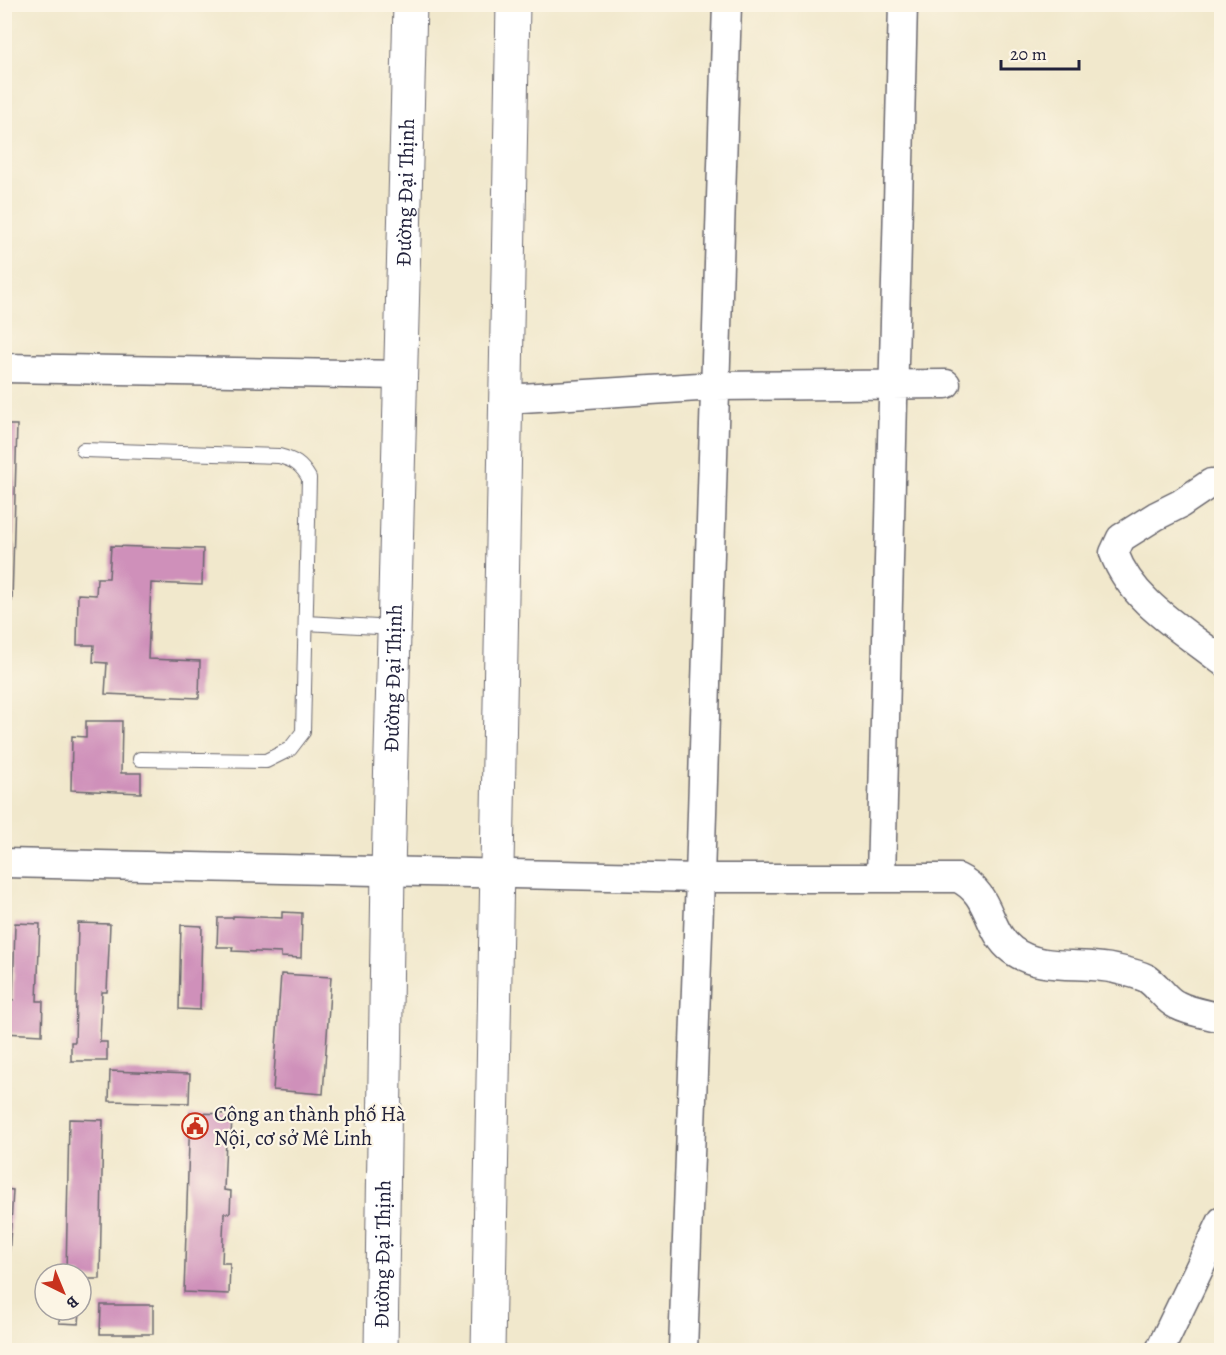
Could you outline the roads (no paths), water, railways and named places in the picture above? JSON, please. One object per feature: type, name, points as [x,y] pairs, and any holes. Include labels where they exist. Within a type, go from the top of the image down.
[{"type":"street","name":"Đường Đại Thịnh","points":[[381,1350],[388,871],[410,4]]},
{"type":"street","points":[[488,1350],[513,4]]},
{"type":"street","points":[[683,1350],[727,4]]},
{"type":"street","points":[[881,878],[903,4]]},
{"type":"street","points":[[4,368],[402,375]]},
{"type":"street","points":[[506,399],[715,386],[946,384]]},
{"type":"street","points":[[1211,483],[1121,538],[1114,553],[1120,569],[1145,601],[1221,661]]},
{"type":"street","points":[[4,863],[700,878],[958,878],[969,883],[981,896],[1001,938],[1011,949],[1027,959],[1069,966],[1114,968],[1146,978],[1176,1005],[1221,1018]]},
{"type":"street","points":[[1160,1350],[1221,1221]]},
{"type":"lane","points":[[83,450],[279,456],[294,460],[303,467],[309,478],[303,732],[290,749],[266,761],[140,759]]},
{"type":"lane","points":[[306,623],[395,628]]},
{"type":"place","name":"Công an thành phố Hà Nội, cơ sở Mê Linh","points":[[195,1126]]}]
